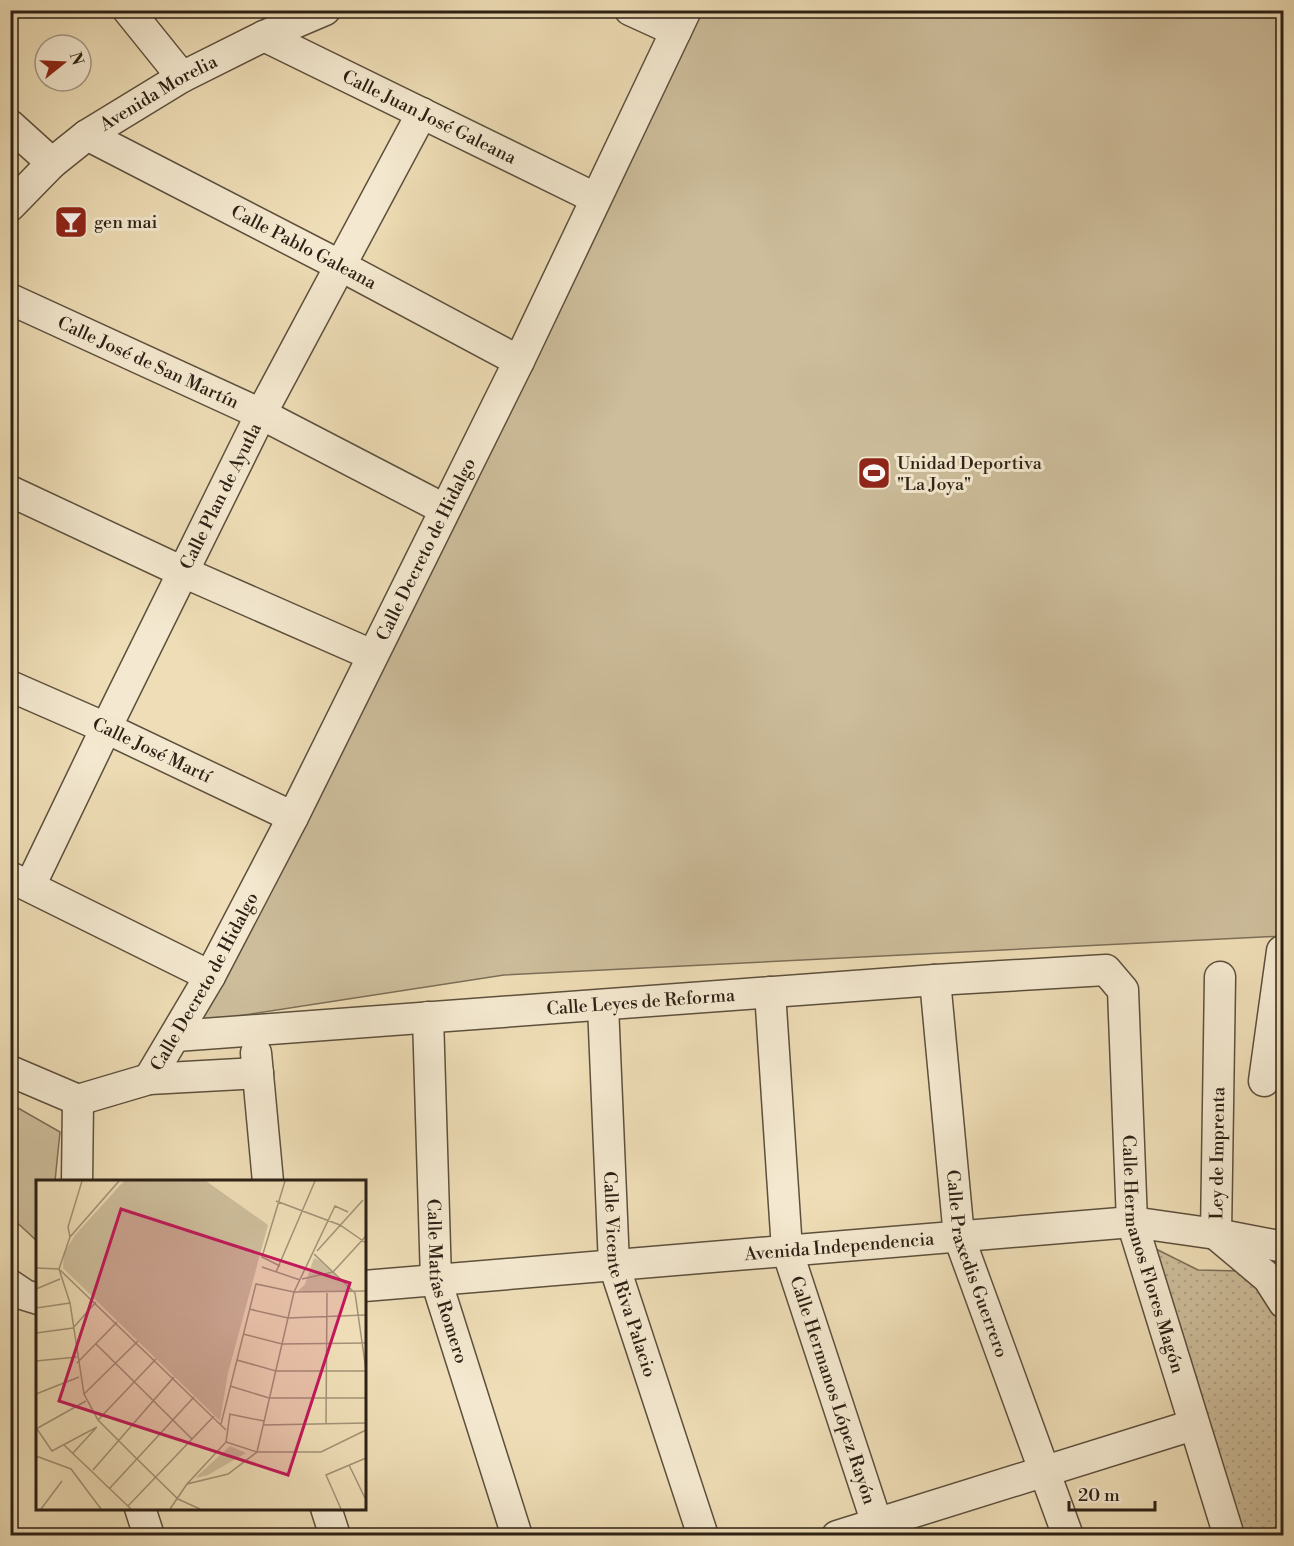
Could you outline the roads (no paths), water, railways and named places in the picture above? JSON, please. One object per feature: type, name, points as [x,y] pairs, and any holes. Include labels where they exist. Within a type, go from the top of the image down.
[{"type":"street","points":[[128,10],[182,77]]},
{"type":"street","points":[[630,10],[681,20]]},
{"type":"street","name":"Avenida Morelia","points":[[10,206],[52,163],[87,135],[182,77],[309,14]]},
{"type":"street","name":"Calle Decreto de Hidalgo","points":[[149,1079],[210,976],[293,818],[519,360],[681,20]]},
{"type":"street","name":"Calle Juan José Galeana","points":[[264,36],[595,198]]},
{"type":"street","name":"Calle Plan de Ayutla","points":[[20,882],[106,728],[261,414],[422,113]]},
{"type":"street","points":[[10,125],[52,163]]},
{"type":"street","name":"Calle Pablo Galeana","points":[[87,135],[519,360]]},
{"type":"street","name":"Calle José de San Martín","points":[[10,299],[261,414],[444,509]]},
{"type":"street","points":[[10,491],[183,572],[372,655]]},
{"type":"street","name":"Calle José Martí","points":[[10,686],[106,728],[293,818]]},
{"type":"street","points":[[20,882],[210,976]]},
{"type":"street","points":[[1218,1072],[1274,1082],[1283,951]]},
{"type":"street","name":"Calle Leyes de Reforma","points":[[176,1036],[935,980],[1106,970]]},
{"type":"street","name":"Calle Hermanos Flores Magón","points":[[1106,970],[1123,990],[1132,1222],[1228,1536]]},
{"type":"street","name":"Ley de Imprenta","points":[[1216,1234],[1220,977]]},
{"type":"street","name":"Calle Praxedis Guerrero","points":[[935,980],[959,1237],[1068,1536]]},
{"type":"street","name":"Calle Hermanos López Rayón","points":[[770,992],[788,1250],[879,1529]]},
{"type":"street","name":"Calle Vicente Riva Palacio","points":[[603,1005],[614,1265],[703,1536]]},
{"type":"street","name":"Calle Matías Romero","points":[[428,1017],[436,1280],[517,1536]]},
{"type":"street","points":[[254,1029],[268,1180]]},
{"type":"street","points":[[10,1071],[78,1100],[149,1079],[258,1072]]},
{"type":"street","points":[[76,1180],[78,1100]]},
{"type":"street","name":"Avenida Independencia","points":[[366,1286],[1132,1222],[1284,1247]]},
{"type":"street","points":[[1216,1234],[1268,1278],[1284,1303]]},
{"type":"street","points":[[10,1285],[25,1295],[36,1298]]},
{"type":"street","points":[[837,1536],[879,1529],[1044,1470],[1193,1425]]},
{"type":"street","points":[[140,1510],[149,1536]]},
{"type":"street","points":[[326,1510],[335,1536]]},
{"type":"place","name":"gen mai","points":[[71,222]]},
{"type":"place","name":"Unidad Deportiva \"La Joya\"","points":[[874,473]]}]
